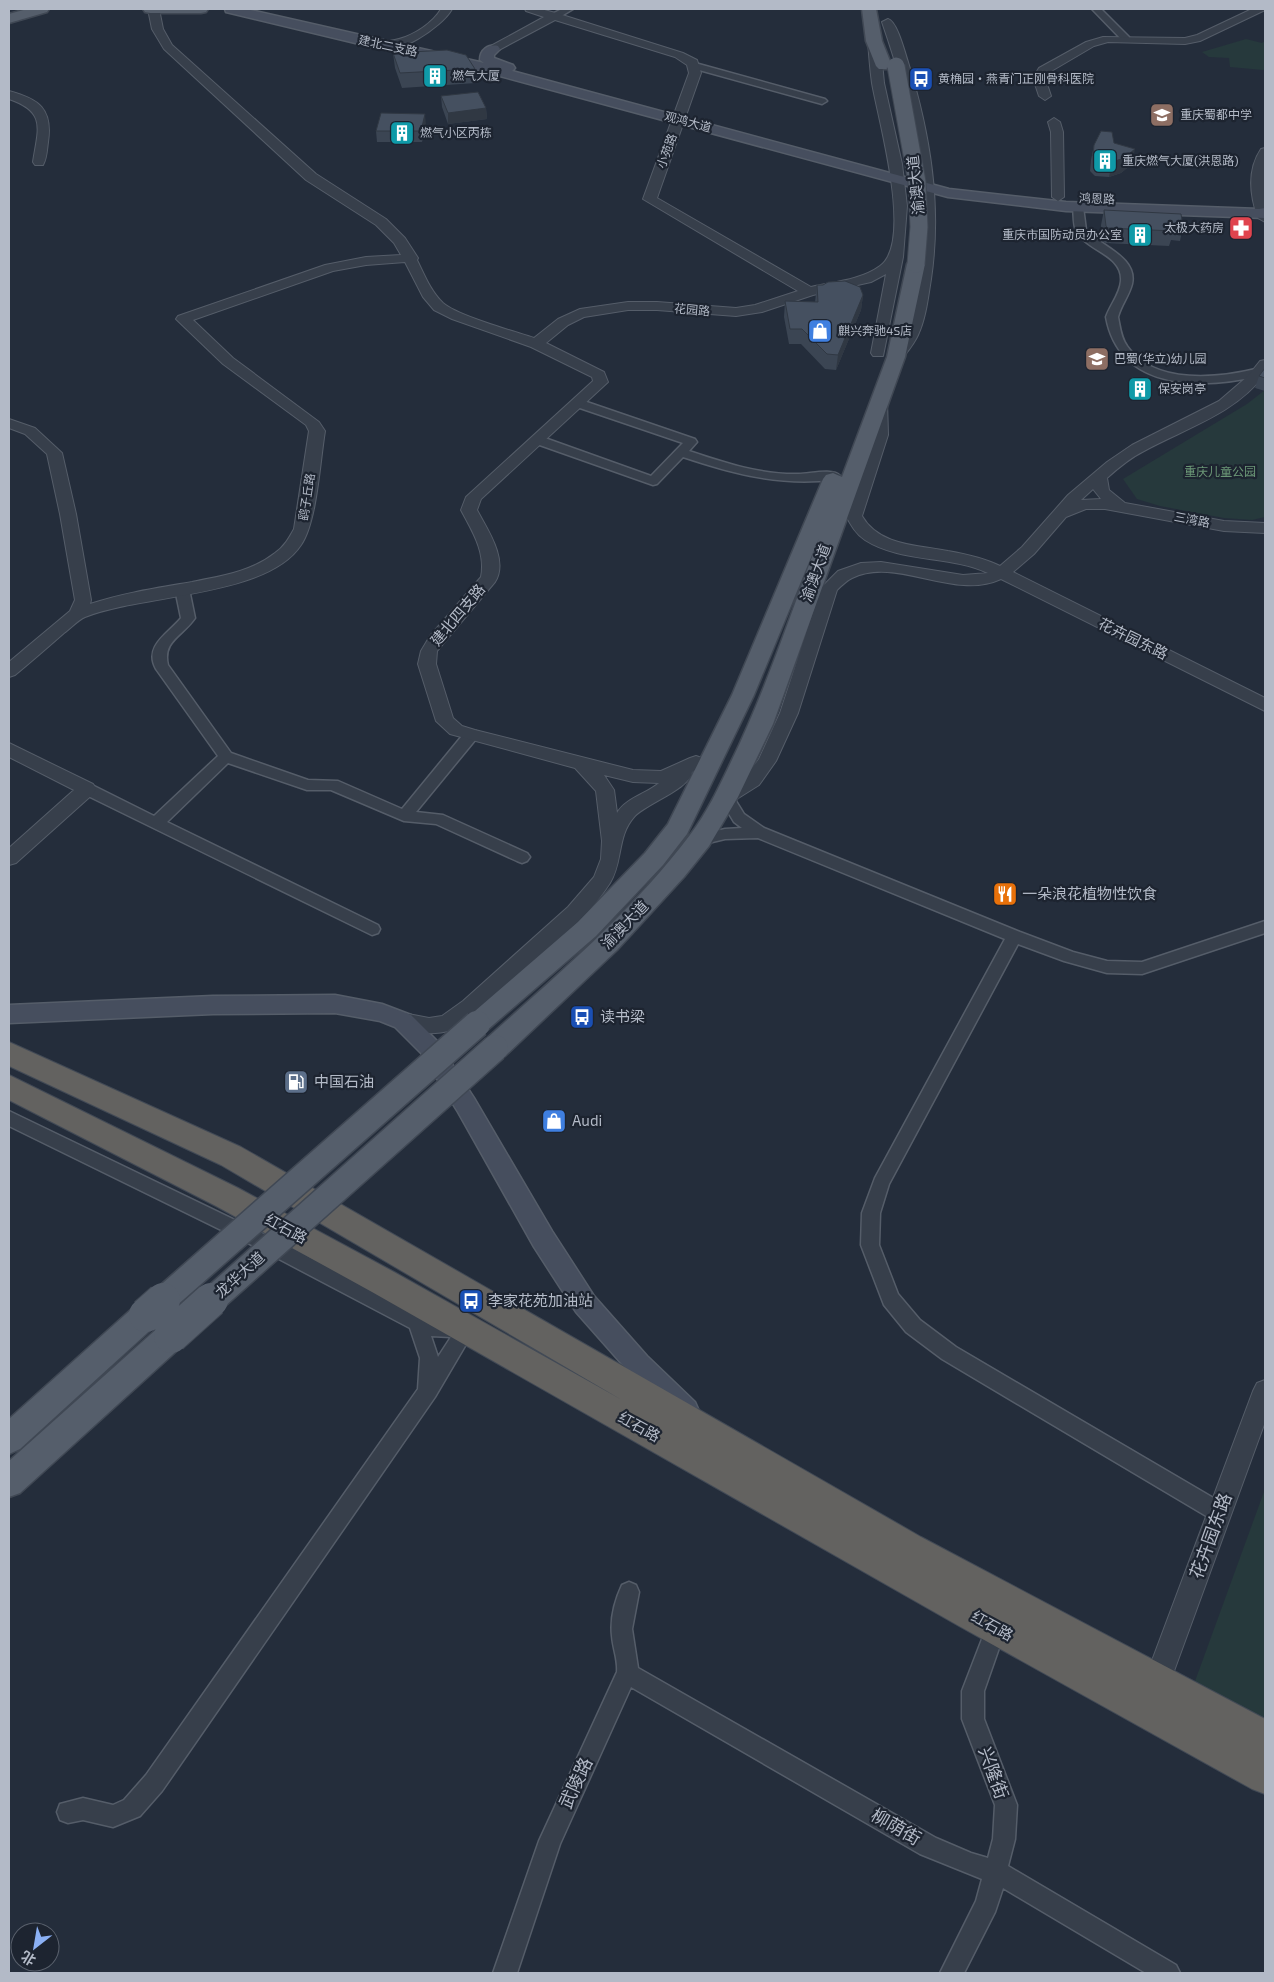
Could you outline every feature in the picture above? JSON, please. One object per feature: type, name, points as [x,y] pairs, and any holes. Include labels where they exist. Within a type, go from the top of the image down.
[{"type":"highway","name":"红石路","points":[[9,1053],[231,1156],[909,1549],[1265,1738]]},
{"type":"highway","name":"红石路","points":[[9,1087],[226,1197],[466,1329],[996,1628],[1265,1776]]},
{"type":"main road","points":[[9,19],[42,9]]},
{"type":"main road","points":[[152,9],[201,9]]},
{"type":"main road","name":"建北二支路","points":[[230,9],[383,46],[444,57],[475,54],[493,48]]},
{"type":"main road","name":"渝澳大道","points":[[869,9],[874,41],[890,66]]},
{"type":"main road","name":"渝澳大道","points":[[494,1048],[608,943],[676,871],[700,840],[726,797],[761,724],[880,402],[905,261],[920,227],[917,182],[890,66],[887,16]]},
{"type":"main road","name":"观鸿大道","points":[[493,48],[486,57],[491,63],[680,117]]},
{"type":"main road","name":"观鸿大道","points":[[444,57],[680,117],[930,185]]},
{"type":"main road","name":"鸿恩路","points":[[930,185],[1264,213]]},
{"type":"main road","name":"鸿恩路","points":[[930,185],[993,200],[1078,207],[1238,213],[1258,218],[1264,213]]},
{"type":"main road","name":"渝澳大道","points":[[477,1024],[587,929],[654,859],[678,828],[732,717],[887,355]]},
{"type":"main road","name":"红石路","points":[[9,1014],[213,1005],[335,1004],[382,1013],[403,1021],[429,1047],[461,1097],[543,1239],[585,1304],[638,1364],[706,1430]]},
{"type":"main road","name":"龙华大道","points":[[9,1439],[146,1315],[477,1024]]},
{"type":"main road","name":"龙华大道","points":[[9,1482],[494,1048]]},
{"type":"street","points":[[152,9],[159,35],[168,47],[311,177],[381,222],[400,241],[411,258],[430,297],[439,307],[457,316],[536,344]]},
{"type":"street","points":[[383,46],[414,39],[441,16],[446,9]]},
{"type":"street","points":[[530,9],[680,55],[690,60],[695,66],[822,101]]},
{"type":"street","name":"建北二支路","points":[[493,48],[568,9]]},
{"type":"street","points":[[1096,9],[1126,39]]},
{"type":"street","points":[[1045,96],[1039,78],[1043,71],[1090,44],[1107,39],[1171,41],[1200,38],[1260,9]]},
{"type":"street","points":[[874,41],[874,65],[898,175],[905,261],[887,301],[880,327],[887,355],[910,335],[919,309],[928,266],[931,210],[930,185],[903,62],[887,16]]},
{"type":"street","name":"小苑路","points":[[695,66],[695,73],[650,199],[809,292]]},
{"type":"street","points":[[9,95],[31,102],[40,110],[44,122],[39,162]]},
{"type":"street","points":[[1054,122],[1057,132],[1058,197]]},
{"type":"street","points":[[1264,213],[1259,168],[1265,152]]},
{"type":"street","points":[[900,208],[907,204],[916,203],[927,206],[931,210]]},
{"type":"street","points":[[1078,207],[1081,230],[1116,258],[1124,266],[1127,273],[1125,291],[1112,317],[1117,338],[1124,350],[1139,364],[1156,372],[1202,379],[1237,378],[1263,368]]},
{"type":"street","name":"鹞子丘路","points":[[77,614],[113,602],[234,580],[260,569],[281,557],[294,544],[302,529],[317,432],[312,422],[228,361],[183,319],[330,268],[366,261],[411,258]]},
{"type":"street","name":"花园路","points":[[536,344],[563,322],[580,314],[602,309],[657,306],[736,312],[757,309],[809,292],[855,282],[876,275],[905,261]]},
{"type":"street","points":[[855,282],[875,288],[881,292],[887,301]]},
{"type":"street","name":"建北四支路","points":[[536,344],[599,375],[601,382],[474,497],[470,510],[490,555],[493,568],[489,578],[436,640],[428,657],[426,664],[445,721],[456,730],[471,735],[633,776],[661,777],[673,774],[696,762]]},
{"type":"street","points":[[1263,368],[1241,392],[1231,399],[1207,414],[1136,449],[1099,476],[1072,501],[1028,552],[1000,573],[983,580],[958,580],[883,567],[858,571],[835,580],[829,588],[788,713],[767,761],[753,780],[726,797],[739,818],[759,832],[1014,936],[1070,957],[1107,967],[1142,968],[1264,927]]},
{"type":"street","points":[[1202,379],[1223,387],[1231,399]]},
{"type":"street","name":"花卉园东路","points":[[880,402],[880,435],[854,516],[858,526],[866,534],[895,546],[966,560],[1000,573],[1265,705]]},
{"type":"street","points":[[538,440],[653,481],[691,442],[578,403]]},
{"type":"street","points":[[9,423],[30,432],[54,453],[68,514],[83,600],[77,614],[9,671]]},
{"type":"street","points":[[681,452],[718,465],[764,475],[788,477],[834,476]]},
{"type":"street","points":[[1099,476],[1099,486],[1104,495],[1119,505]]},
{"type":"street","name":"三湾路","points":[[1062,514],[1079,506],[1092,503],[1119,505],[1210,524],[1244,528],[1265,528]]},
{"type":"street","points":[[182,589],[188,618],[162,644],[158,658],[161,666],[226,757],[307,784],[333,785],[404,816],[438,819],[522,857]]},
{"type":"street","points":[[81,590],[100,600],[113,602]]},
{"type":"street","points":[[611,841],[627,812],[660,793],[696,762],[732,717]]},
{"type":"street","points":[[404,816],[471,735]]},
{"type":"street","points":[[9,750],[372,929]]},
{"type":"street","points":[[156,823],[226,757]]},
{"type":"street","points":[[403,1021],[429,1026],[448,1023],[470,1008],[575,912],[602,880],[610,858],[611,841],[605,790],[582,764]]},
{"type":"street","points":[[9,858],[87,789]]},
{"type":"street","points":[[700,840],[725,834],[759,832]]},
{"type":"street","points":[[1014,936],[881,1184],[871,1213],[870,1245],[891,1299],[920,1332],[949,1354],[1220,1513]]},
{"type":"street","points":[[9,1118],[174,1198],[367,1295],[417,1323],[436,1329],[466,1329]]},
{"type":"street","points":[[417,1323],[429,1358],[428,1391]]},
{"type":"street","points":[[68,1812],[83,1810],[113,1816],[132,1808],[154,1783],[428,1391],[466,1329]]},
{"type":"street","name":"花卉园东路","points":[[1157,1682],[1265,1391]]},
{"type":"street","name":"武陵路","points":[[505,1973],[550,1841],[627,1673],[629,1662],[622,1635],[623,1615],[629,1592]]},
{"type":"street","name":"兴隆街","points":[[952,1973],[987,1904],[1004,1839],[1006,1805],[973,1719],[972,1691],[996,1628]]},
{"type":"street","name":"柳荫街","points":[[627,1673],[928,1846],[970,1864],[996,1871],[1168,1973]]},
{"type":"green space","points":[[1246,39],[1262,43],[1265,41],[1265,69],[1230,67],[1229,58],[1209,57],[1202,52]]},
{"type":"green space","name":"重庆儿童公园","points":[[1265,390],[1265,517],[1252,520],[1224,518],[1160,506],[1137,499],[1123,479],[1247,404]]},
{"type":"green space","points":[[1265,1489],[1265,1721],[1194,1684]]},
{"type":"building","points":[[447,50],[466,55],[475,69],[400,73],[393,53]]},
{"type":"building","points":[[478,92],[486,108],[448,113],[441,96]]},
{"type":"building","points":[[381,113],[425,114],[421,131],[376,131]]},
{"type":"building","points":[[1101,131],[1112,132],[1114,143],[1135,149],[1124,158],[1112,162],[1098,161],[1093,156],[1094,145]]},
{"type":"building","points":[[1104,210],[1181,214],[1183,226],[1172,225],[1173,231],[1108,228],[1106,226]]},
{"type":"building","name":"麒兴奔驰4S店","points":[[845,281],[860,287],[863,295],[838,355],[827,354],[802,329],[790,329],[785,301],[818,302],[817,285]]},
{"type":"building","points":[[1265,368],[1265,378],[1259,376]]},
{"type":"place","name":"燃气大厦","points":[[435,76]]},
{"type":"place","name":"黄桷园‧燕青门正刚骨科医院","points":[[921,79]]},
{"type":"place","name":"重庆蜀都中学","points":[[1162,115]]},
{"type":"place","name":"燃气小区丙栋","points":[[402,133]]},
{"type":"place","name":"重庆燃气大厦(洪恩路)","points":[[1105,161]]},
{"type":"place","name":"太极大药房","points":[[1241,228]]},
{"type":"place","name":"重庆市国防动员办公室","points":[[1140,235]]},
{"type":"place","name":"麒兴奔驰4S店","points":[[820,331]]},
{"type":"place","name":"巴蜀(华立)幼儿园","points":[[1097,359]]},
{"type":"place","name":"保安岗亭","points":[[1140,389]]},
{"type":"place","name":"一朵浪花植物性饮食","points":[[1005,894]]},
{"type":"place","name":"读书梁","points":[[582,1017]]},
{"type":"place","name":"中国石油","points":[[296,1082]]},
{"type":"place","name":"Audi","points":[[554,1121]]},
{"type":"place","name":"李家花苑加油站","points":[[471,1301]]}]
